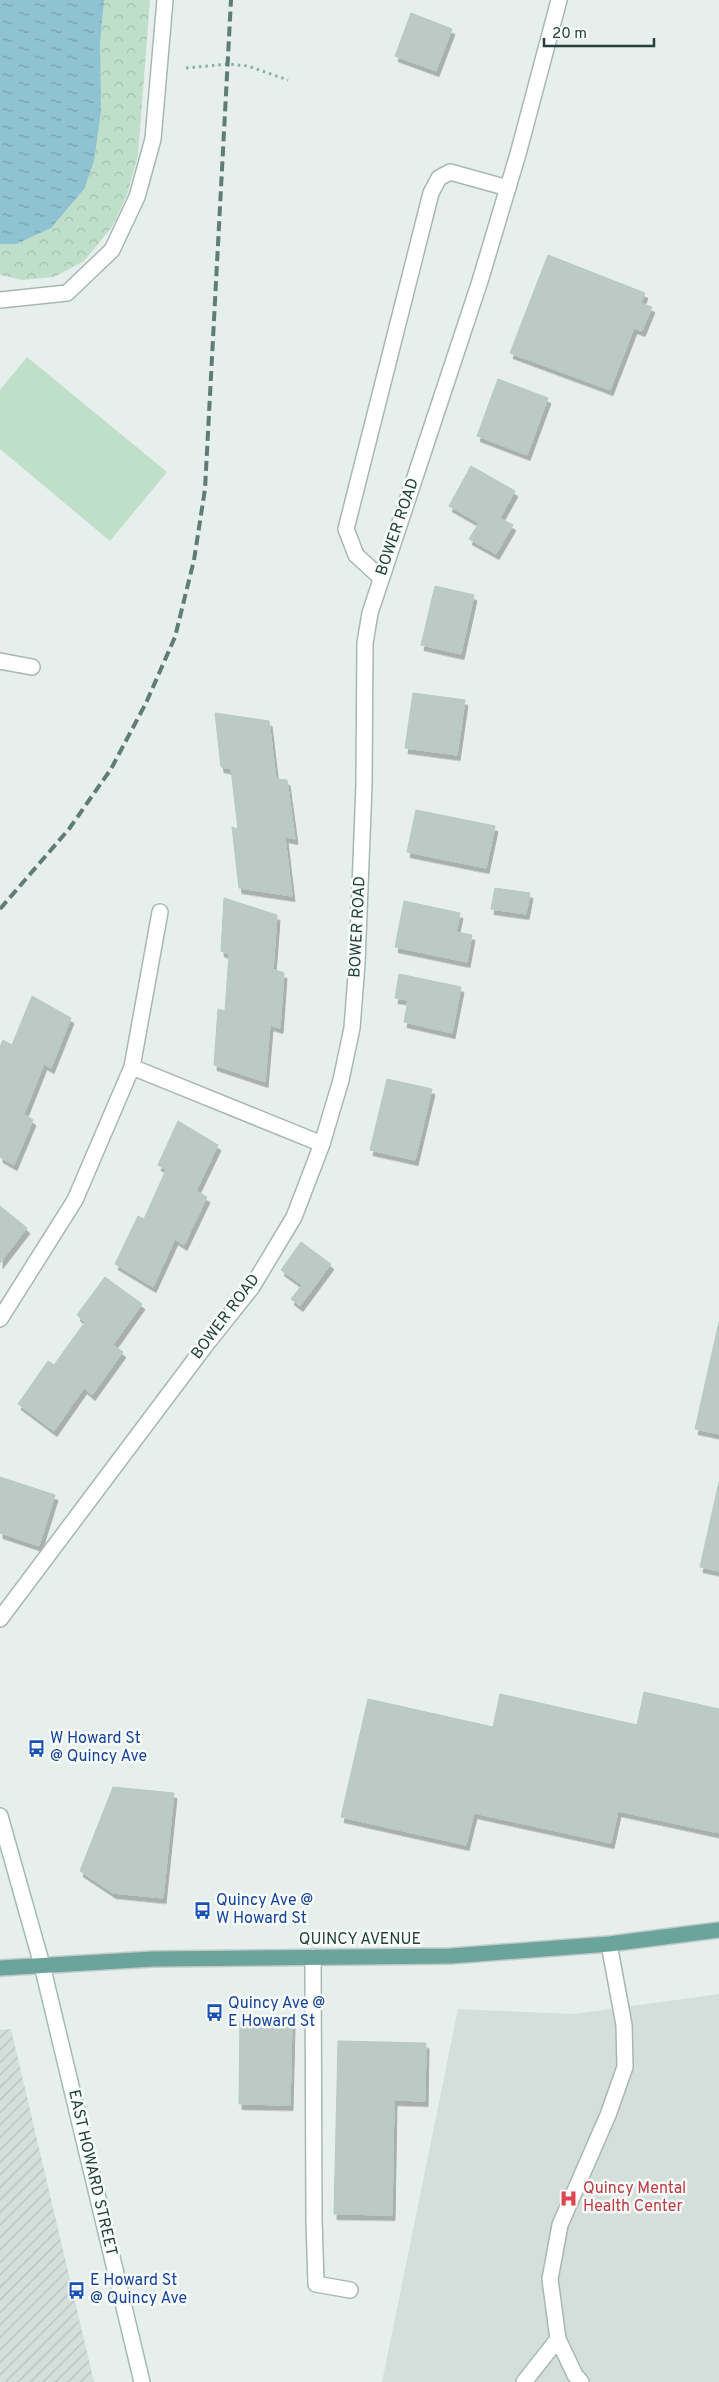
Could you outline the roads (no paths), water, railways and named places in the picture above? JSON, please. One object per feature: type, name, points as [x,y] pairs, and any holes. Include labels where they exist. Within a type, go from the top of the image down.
[{"type":"main road","name":"QUINCY AVENUE","points":[[0,1968],[152,1959],[451,1956],[609,1944],[719,1930]]},
{"type":"street","points":[[0,300],[68,292],[112,250],[137,197],[153,139],[165,0]]},
{"type":"street","name":"BOWER ROAD","points":[[0,1619],[205,1346],[252,1287],[294,1217],[322,1144],[341,1080],[352,1028],[357,963],[364,785],[365,643],[370,613],[380,578],[449,379],[508,188],[559,0]]},
{"type":"street","points":[[380,578],[356,556],[346,529],[431,193],[439,178],[450,172],[508,188]]},
{"type":"street","points":[[0,661],[32,667]]},
{"type":"street","points":[[0,1320],[75,1200],[132,1067],[160,912]]},
{"type":"street","points":[[132,1067],[322,1144]]},
{"type":"street","name":"EAST HOWARD STREET","points":[[0,1816],[42,1965],[142,2382]]},
{"type":"street","points":[[581,2382],[575,2375],[558,2339],[550,2279],[560,2225],[608,2115],[625,2067],[624,2025],[609,1944]]},
{"type":"street","points":[[314,1957],[314,2219],[316,2284],[350,2290]]},
{"type":"street","points":[[524,2382],[558,2339]]},
{"type":"water","points":[[0,0],[104,0],[100,42],[101,111],[94,161],[84,189],[51,228],[16,244],[0,244]]},
{"type":"railway","points":[[0,909],[69,829],[111,769],[146,703],[175,637],[194,560],[205,489],[231,0]]},
{"type":"place","name":"W Howard St @ Quincy Ave","points":[[36,1748]]},
{"type":"place","name":"Quincy Ave @ W Howard St","points":[[202,1910]]},
{"type":"place","name":"Quincy Ave @ E Howard St","points":[[214,2013]]},
{"type":"place","name":"Quincy Mental Health Center","points":[[569,2198]]},
{"type":"place","name":"E Howard St @ Quincy Ave","points":[[76,2290]]}]
